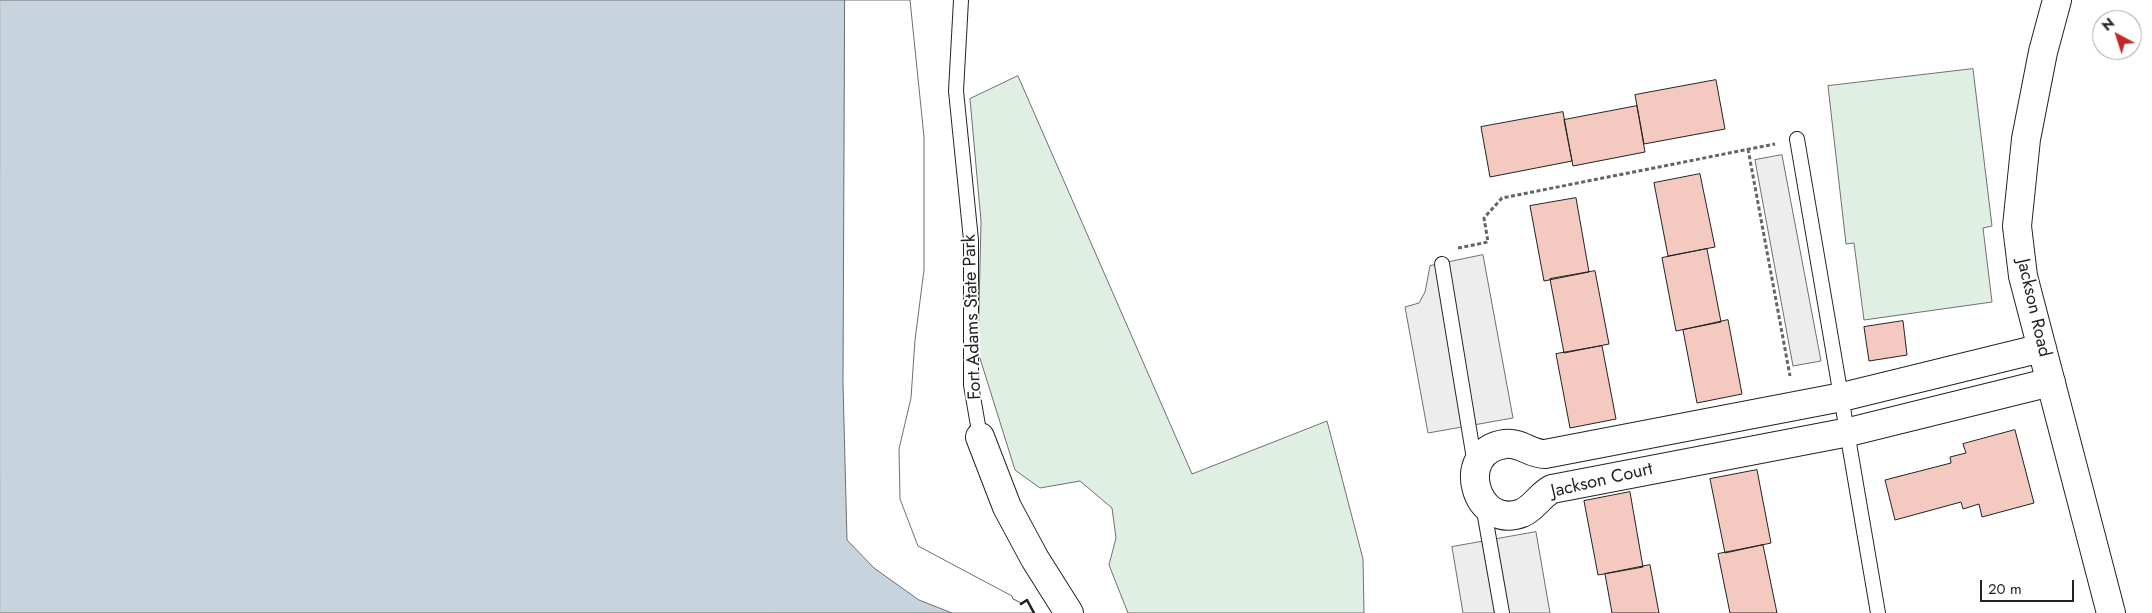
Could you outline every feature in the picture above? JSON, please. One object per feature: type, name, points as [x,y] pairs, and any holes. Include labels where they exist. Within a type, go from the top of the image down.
[{"type":"street","name":"Jackson Road","points":[[2057,0],[2043,52],[2026,139],[2017,226],[2024,276],[2111,613]]},
{"type":"street","name":"Jackson Court","points":[[1476,468],[1484,454],[1494,447],[1505,444],[1516,444],[1538,454],[1545,454],[1842,397],[2042,348]]},
{"type":"street","name":"Jackson Court","points":[[1482,502],[1497,512],[1508,515],[1521,513],[1532,507],[1545,493],[1552,489],[1849,432],[2051,382]]},
{"type":"street","name":"Fort Adams State Park","points":[[980,437],[1007,507],[1035,559],[1069,613]]},
{"type":"street","points":[[1476,468],[1474,485],[1482,502]]},
{"type":"lane","name":"Fort Adams State Park","points":[[962,0],[956,91],[972,240],[971,385],[980,437]]},
{"type":"lane","points":[[1798,139],[1849,432],[1878,613]]},
{"type":"lane","points":[[1442,264],[1476,468]]},
{"type":"lane","points":[[1482,502],[1502,613]]},
{"type":"path","points":[[1442,264],[1436,252],[1488,242],[1484,218],[1502,198],[1798,139]]},
{"type":"path","points":[[1748,149],[1796,406]]},
{"type":"green space","points":[[1973,69],[1992,226],[1983,228],[1992,302],[1864,320],[1854,243],[1846,244],[1828,86]]},
{"type":"green space","points":[[1018,76],[1192,474],[1327,421],[1363,559],[1364,613],[1128,613],[1109,565],[1116,538],[1112,508],[1080,481],[1040,488],[1015,470],[978,352],[981,221],[970,99]]},
{"type":"shaded area","points":[[0,0],[907,0],[896,449],[897,499],[916,548],[1021,603],[1027,600],[1034,613],[0,613]]},
{"type":"shaded area","points":[[1782,155],[1821,361],[1793,366],[1755,160]]},
{"type":"shaded area","points":[[1483,255],[1513,418],[1428,433],[1405,307],[1419,303],[1425,292],[1430,266]]},
{"type":"shaded area","points":[[1536,532],[1550,613],[1463,613],[1452,547]]},
{"type":"pier","points":[[845,0],[910,0],[924,137],[924,270],[915,340],[911,398],[899,449],[900,499],[918,546],[1012,596],[1013,599],[1021,603],[1027,600],[1034,613],[952,613],[919,600],[874,568],[847,540],[843,384]]},
{"type":"building","points":[[1716,80],[1725,129],[1644,144],[1635,95]]},
{"type":"building","points":[[1637,106],[1645,152],[1573,166],[1564,120]]},
{"type":"building","points":[[1563,112],[1572,161],[1490,177],[1481,127]]},
{"type":"building","points":[[1700,174],[1715,247],[1668,256],[1654,183]]},
{"type":"building","points":[[1576,198],[1589,272],[1544,281],[1530,206]]},
{"type":"building","points":[[1707,249],[1721,322],[1676,331],[1662,258]]},
{"type":"building","points":[[1595,271],[1609,344],[1564,353],[1550,279]]},
{"type":"building","points":[[1728,320],[1742,394],[1697,403],[1683,330]]},
{"type":"building","points":[[1903,321],[1907,355],[1869,361],[1864,327]]},
{"type":"building","points":[[1602,346],[1616,419],[1570,428],[1556,354]]},
{"type":"building","points":[[2015,430],[2034,503],[1982,517],[1979,504],[1963,509],[1961,502],[1895,520],[1885,480],[1951,463],[1950,457],[1966,453],[1963,444]]},
{"type":"building","points":[[1757,470],[1771,543],[1725,553],[1710,479]]},
{"type":"building","points":[[1630,492],[1643,567],[1598,575],[1584,501]]},
{"type":"building","points":[[1763,545],[1777,613],[1730,613],[1718,554]]},
{"type":"building","points":[[1650,565],[1659,613],[1612,613],[1605,574]]},
{"type":"wall","points":[[1021,604],[1027,600],[1034,613]]}]
